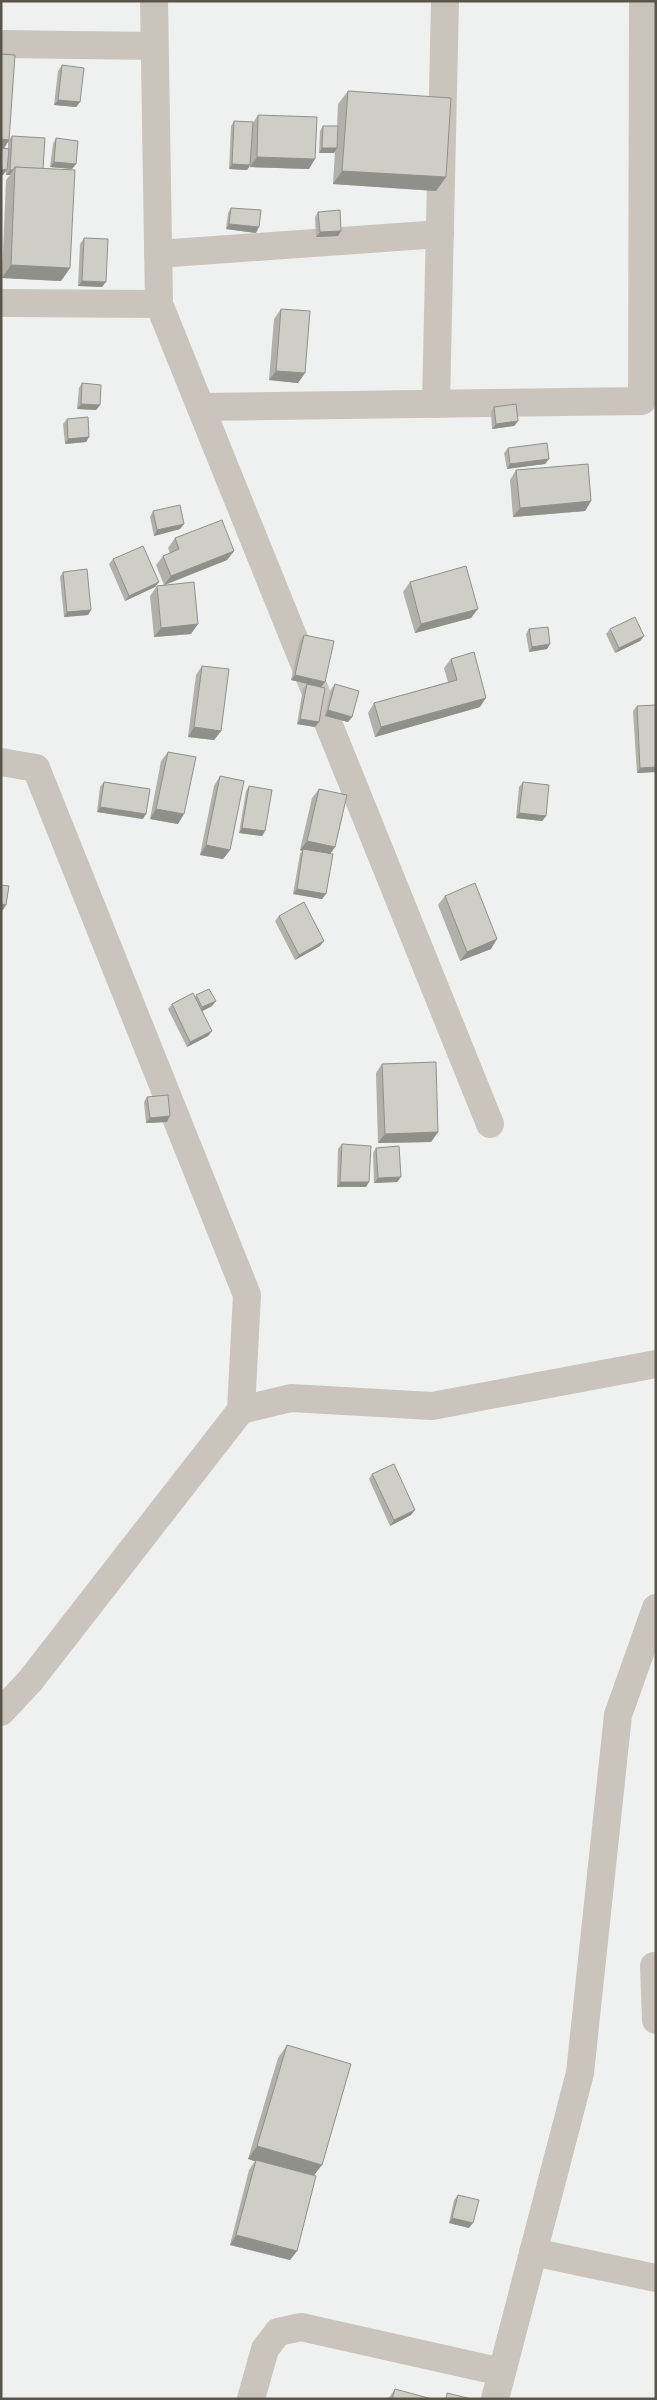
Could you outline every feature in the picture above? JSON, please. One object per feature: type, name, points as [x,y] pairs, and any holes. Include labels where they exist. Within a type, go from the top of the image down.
[{"type":"street","points":[[154,1],[159,304],[490,1124]]},
{"type":"street","points":[[436,404],[445,1]]},
{"type":"street","points":[[201,406],[642,401],[643,1]]},
{"type":"street","points":[[1,44],[154,46]]},
{"type":"street","points":[[158,254],[440,234]]},
{"type":"street","points":[[1,303],[159,304]]},
{"type":"street","points":[[1,762],[36,768],[247,1295],[241,1410],[30,1681],[1,1712]]},
{"type":"street","points":[[241,1410],[290,1398],[432,1406],[656,1364]]},
{"type":"street","points":[[495,2399],[580,2073],[618,1715],[656,1608]]},
{"type":"street","points":[[654,1966],[656,2020]]},
{"type":"street","points":[[533,2252],[656,2278]]},
{"type":"street","points":[[251,2399],[265,2349],[278,2332],[301,2327],[502,2372]]},
{"type":"building","points":[[1,54],[15,55],[9,140],[1,139]]},
{"type":"building","points":[[62,65],[84,68],[80,102],[58,100]]},
{"type":"building","points":[[348,91],[451,98],[446,177],[342,171]]},
{"type":"building","points":[[258,115],[317,117],[315,159],[257,157]]},
{"type":"building","points":[[234,121],[253,122],[250,165],[232,164]]},
{"type":"building","points":[[323,126],[338,126],[337,148],[322,148]]},
{"type":"building","points":[[12,136],[45,138],[43,169],[15,167],[13,170],[10,170]]},
{"type":"building","points":[[56,138],[78,141],[76,164],[54,162]]},
{"type":"building","points":[[1,148],[9,149],[7,170],[1,169]]},
{"type":"building","points":[[15,167],[75,170],[70,268],[11,265]]},
{"type":"building","points":[[231,208],[261,210],[259,227],[229,224]]},
{"type":"building","points":[[340,210],[341,231],[320,232],[318,212]]},
{"type":"building","points":[[84,238],[108,239],[106,282],[82,281]]},
{"type":"building","points":[[281,309],[310,311],[305,373],[276,371]]},
{"type":"building","points":[[82,383],[101,385],[100,405],[81,404]]},
{"type":"building","points":[[516,404],[518,421],[496,424],[494,407]]},
{"type":"building","points":[[88,417],[89,437],[68,439],[67,419]]},
{"type":"building","points":[[547,443],[549,459],[510,464],[508,448]]},
{"type":"building","points":[[588,464],[591,501],[520,508],[516,470]]},
{"type":"building","points":[[180,505],[184,524],[157,530],[153,511]]},
{"type":"building","points":[[222,520],[234,551],[171,576],[163,556],[179,549],[175,538]]},
{"type":"building","points":[[143,546],[159,582],[129,596],[113,559]]},
{"type":"building","points":[[466,566],[478,609],[421,624],[410,582]]},
{"type":"building","points":[[87,569],[91,610],[67,612],[63,572]]},
{"type":"building","points":[[194,582],[198,624],[161,628],[157,586]]},
{"type":"building","points":[[635,617],[644,636],[619,648],[610,629]]},
{"type":"building","points":[[548,627],[550,644],[532,647],[529,629]]},
{"type":"building","points":[[304,635],[334,641],[325,682],[295,675]]},
{"type":"building","points":[[474,652],[486,698],[381,727],[374,703],[457,680],[451,659]]},
{"type":"building","points":[[202,666],[229,669],[221,731],[194,727]]},
{"type":"building","points":[[307,684],[325,688],[319,722],[300,719]]},
{"type":"building","points":[[335,684],[359,691],[352,717],[328,710]]},
{"type":"building","points":[[656,705],[656,767],[640,768],[637,706]]},
{"type":"building","points":[[168,752],[196,757],[184,814],[156,809]]},
{"type":"building","points":[[220,776],[244,781],[230,850],[206,845]]},
{"type":"building","points":[[104,782],[150,789],[146,814],[100,807]]},
{"type":"building","points":[[523,782],[549,785],[546,816],[519,813]]},
{"type":"building","points":[[249,786],[272,790],[265,831],[242,828]]},
{"type":"building","points":[[319,789],[347,795],[335,847],[307,841]]},
{"type":"building","points":[[303,849],[333,854],[326,894],[297,889]]},
{"type":"building","points":[[475,883],[497,939],[467,952],[445,896]]},
{"type":"building","points":[[1,885],[9,886],[6,905],[1,904]]},
{"type":"building","points":[[304,902],[324,941],[299,955],[279,916]]},
{"type":"building","points":[[209,989],[216,1001],[202,1007],[196,995]]},
{"type":"building","points":[[193,993],[212,1031],[190,1042],[172,1004]]},
{"type":"building","points":[[436,1062],[438,1132],[385,1134],[382,1064]]},
{"type":"building","points":[[168,1095],[170,1116],[150,1118],[147,1097]]},
{"type":"building","points":[[342,1144],[371,1146],[369,1182],[340,1182]]},
{"type":"building","points":[[399,1146],[401,1177],[378,1178],[376,1148]]},
{"type":"building","points":[[394,1464],[415,1510],[394,1520],[372,1474]]},
{"type":"building","points":[[287,2045],[351,2064],[322,2165],[257,2146]]},
{"type":"building","points":[[256,2160],[316,2176],[297,2251],[236,2235]]},
{"type":"building","points":[[458,2195],[479,2200],[473,2223],[452,2218]]},
{"type":"building","points":[[395,2389],[432,2399],[392,2399]]},
{"type":"building","points":[[447,2393],[472,2399],[446,2399]]}]
